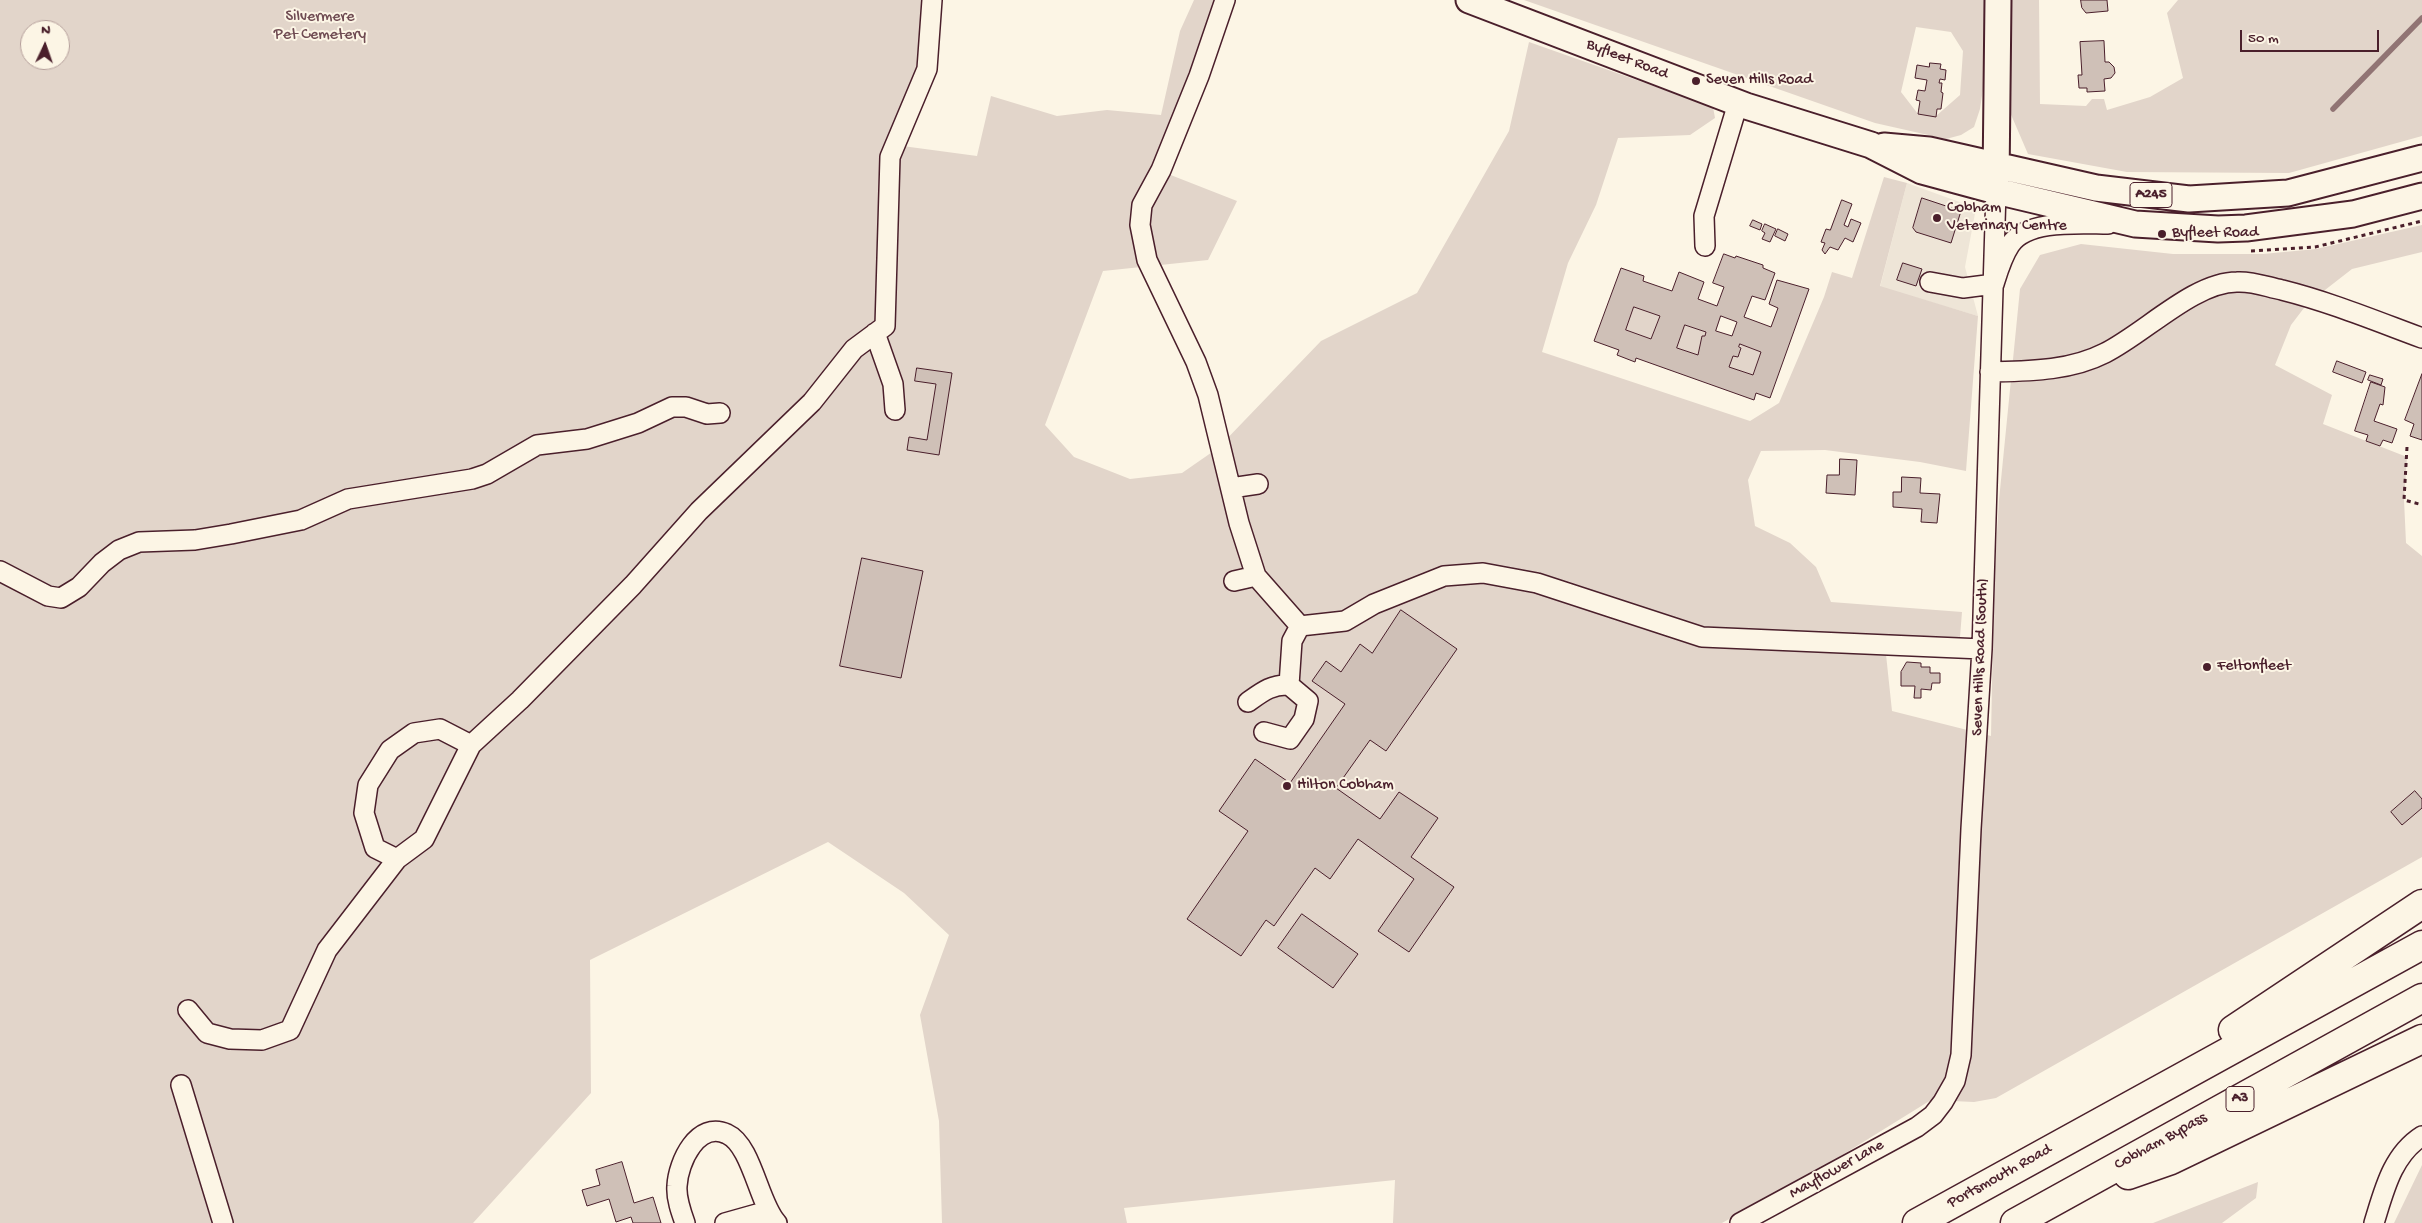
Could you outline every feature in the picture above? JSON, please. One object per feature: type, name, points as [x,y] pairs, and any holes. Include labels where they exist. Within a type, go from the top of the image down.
[{"type":"highway","points":[[2082,1132],[2422,904]]},
{"type":"highway","points":[[2082,1132],[2422,945]]},
{"type":"highway","name":"Cobham Bypass","points":[[2058,1199],[2422,998]]},
{"type":"highway","points":[[2058,1199],[2171,1160],[2422,1038]]},
{"type":"highway","name":"Portsmouth Road","points":[[1917,1223],[2082,1132]]},
{"type":"highway","name":"A3","points":[[2015,1223],[2058,1199]]},
{"type":"main road","name":"Byfleet Road","points":[[1470,0],[1738,103],[1871,145],[1922,171],[1996,191],[2135,224],[2218,229],[2246,228],[2353,214],[2422,196]]},
{"type":"main road","points":[[1996,191],[2007,168],[1997,131],[1998,0]]},
{"type":"main road","name":"Byfleet Road","points":[[1871,145],[1929,150],[2096,188],[2189,199],[2288,193],[2422,158]]},
{"type":"street","points":[[188,1010],[207,1033],[230,1039],[262,1040],[290,1030],[327,950],[397,859],[424,839],[448,787],[471,745],[520,700],[633,585],[699,511],[812,402],[854,349],[885,326],[890,157],[927,69],[932,0]]},
{"type":"street","points":[[1225,0],[1199,76],[1164,161],[1142,205],[1140,225],[1147,260],[1196,362],[1208,394],[1231,488],[1256,576],[1300,626]]},
{"type":"street","points":[[1705,246],[1704,216],[1738,103]]},
{"type":"street","name":"Seven Hills Road (South)","points":[[1933,1115],[1955,1081],[1962,1055],[1971,829],[1982,648],[1996,191]]},
{"type":"street","points":[[1930,282],[1963,288],[1994,284],[2002,258],[2011,244],[2027,231],[2066,224],[2135,224]]},
{"type":"street","points":[[1990,372],[2052,369],[2089,360],[2124,342],[2198,292],[2217,285],[2236,282],[2250,282],[2305,296],[2422,338]]},
{"type":"street","points":[[875,333],[893,384],[895,410]]},
{"type":"street","points":[[0,571],[48,596],[61,598],[79,587],[102,563],[119,550],[140,542],[195,540],[222,535],[301,520],[348,499],[472,479],[487,474],[537,445],[587,439],[638,423],[672,407],[686,407],[707,414],[720,413]]},
{"type":"street","points":[[1231,488],[1258,484]]},
{"type":"street","points":[[1300,626],[1346,621],[1374,604],[1444,576],[1483,573],[1537,583],[1702,637],[1982,648]]},
{"type":"street","points":[[1234,581],[1256,576]]},
{"type":"street","points":[[1289,685],[1292,641],[1300,626]]},
{"type":"street","points":[[1248,702],[1268,688],[1278,684],[1289,685],[1308,700],[1304,719],[1290,739],[1264,732]]},
{"type":"street","points":[[397,859],[375,848],[364,813],[368,785],[390,750],[414,733],[440,729],[471,745]]},
{"type":"street","points":[[181,1085],[222,1223]]},
{"type":"street","name":"Mayflower Lane","points":[[1740,1223],[1917,1127],[1933,1115]]},
{"type":"street","points":[[685,1223],[680,1210],[676,1186],[681,1166],[690,1148],[702,1134],[716,1131],[729,1134],[740,1147],[754,1171],[773,1220]]},
{"type":"street","points":[[2374,1223],[2392,1171],[2406,1150],[2422,1136]]},
{"type":"street","points":[[725,1223],[757,1214],[773,1220]]},
{"type":"path","points":[[2242,251],[2279,251],[2316,247],[2422,221]]},
{"type":"path","points":[[2407,447],[2404,500],[2418,504]]},
{"type":"shaded area","points":[[1907,183],[1976,208],[1965,267],[1978,316],[1880,287]]},
{"type":"green space","name":"Silvermere Pet Cemetery","points":[[0,0],[926,0],[927,69],[895,145],[977,156],[991,96],[1057,116],[1107,110],[1161,115],[1180,31],[1194,0],[1223,0],[1220,10],[1216,55],[1163,172],[1237,201],[1208,260],[1103,271],[1045,425],[1074,457],[1130,479],[1182,473],[1218,448],[1321,341],[1417,293],[1509,131],[1529,42],[1713,107],[1715,118],[1690,135],[1618,138],[1596,205],[1568,263],[1542,352],[1750,421],[1779,403],[1824,297],[1832,272],[1852,278],[1884,177],[1907,183],[1880,286],[1978,316],[1966,471],[1920,462],[1825,450],[1761,451],[1748,480],[1755,526],[1790,543],[1816,567],[1831,602],[1962,612],[1960,637],[1885,645],[1892,711],[1991,736],[1994,582],[1999,500],[2020,289],[2040,255],[2081,244],[2173,254],[2263,254],[2316,249],[2422,225],[2422,252],[2352,269],[2307,304],[2291,325],[2275,365],[2332,395],[2323,424],[2407,457],[2404,500],[2406,543],[2422,556],[2422,857],[1996,1098],[1974,1102],[1931,1100],[1831,1162],[1722,1223],[1393,1223],[1395,1180],[1124,1208],[1127,1223],[942,1223],[939,1121],[920,1015],[949,935],[904,893],[828,842],[590,960],[591,1093],[473,1223],[0,1223]]},
{"type":"green space","points":[[1524,0],[1996,0],[1980,109],[1974,127],[1961,135],[1946,139],[1875,123]],"holes":[[[1916,27],[1951,32],[1963,51],[1960,95],[1936,116],[1918,114],[1901,92]]]},
{"type":"green space","points":[[2008,0],[2039,0],[2040,104],[2086,106],[2092,99],[2104,99],[2107,110],[2150,97],[2183,78],[2167,13],[2178,0],[2422,0],[2422,136],[2289,173],[2127,172],[2028,154],[2006,103]]},
{"type":"green space","points":[[1634,307],[1660,316],[1651,339],[1626,330]]},
{"type":"green space","points":[[1685,325],[1706,332],[1705,336],[1702,336],[1698,355],[1677,348]]},
{"type":"green space","points":[[1740,344],[1761,352],[1753,375],[1729,367],[1733,356],[1738,357],[1741,348]]},
{"type":"green space","points":[[2422,1165],[2422,1223],[2394,1223],[2395,1221]]},
{"type":"green space","points":[[2258,1182],[2256,1198],[2222,1223],[2153,1223]]},
{"type":"building","points":[[2081,0],[2107,0],[2108,11],[2086,13],[2082,8]]},
{"type":"building","points":[[2104,41],[2105,62],[2109,62],[2114,67],[2115,73],[2111,78],[2104,79],[2105,91],[2087,92],[2087,88],[2079,88],[2078,75],[2082,75],[2080,42]]},
{"type":"building","points":[[1930,63],[1941,64],[1940,69],[1946,70],[1945,80],[1940,79],[1939,83],[1942,83],[1941,92],[1943,93],[1941,109],[1937,109],[1936,117],[1918,114],[1920,101],[1916,100],[1918,90],[1925,91],[1927,80],[1915,78],[1917,65],[1929,67]]},
{"type":"building","name":"Cobham Veterinary Centre","points":[[1922,198],[1961,211],[1951,243],[1916,232],[1913,228]]},
{"type":"building","points":[[1842,200],[1852,204],[1844,225],[1848,227],[1851,219],[1861,223],[1853,242],[1845,238],[1838,250],[1830,247],[1825,254],[1822,250],[1825,243],[1821,242],[1826,229],[1830,230]]},
{"type":"building","points":[[1753,220],[1762,224],[1760,230],[1750,226]]},
{"type":"building","points":[[1765,224],[1776,229],[1770,242],[1762,239],[1765,233],[1762,231]]},
{"type":"building","points":[[1778,229],[1788,234],[1785,241],[1775,236]]},
{"type":"building","points":[[1724,254],[1763,265],[1763,268],[1775,273],[1765,300],[1752,296],[1744,317],[1771,327],[1778,308],[1769,304],[1777,280],[1809,289],[1770,398],[1756,393],[1754,400],[1636,358],[1635,362],[1617,355],[1619,350],[1594,341],[1621,268],[1644,276],[1643,281],[1672,291],[1679,272],[1704,282],[1698,299],[1717,306],[1724,287],[1713,283]],"holes":[[[1634,307],[1660,316],[1651,339],[1626,330]],[[1721,316],[1737,322],[1732,336],[1716,331]],[[1685,325],[1706,332],[1705,336],[1702,336],[1698,355],[1677,348]],[[1740,344],[1761,352],[1753,375],[1729,367],[1733,356],[1738,357],[1741,348],[1739,347]]]},
{"type":"building","points":[[1903,263],[1922,269],[1916,286],[1897,280]]},
{"type":"building","points":[[2337,361],[2366,372],[2362,383],[2333,372]]},
{"type":"building","points":[[917,368],[952,373],[939,455],[907,450],[909,437],[927,440],[936,384],[915,381]]},
{"type":"building","points":[[2422,374],[2422,440],[2410,436],[2414,424],[2405,420]]},
{"type":"building","points":[[2370,375],[2383,379],[2381,385],[2368,380]]},
{"type":"building","points":[[2371,382],[2385,387],[2383,405],[2380,404],[2374,421],[2397,429],[2392,443],[2383,440],[2380,446],[2366,441],[2368,435],[2355,431]]},
{"type":"building","points":[[1840,459],[1857,460],[1855,495],[1826,493],[1827,475],[1839,475]]},
{"type":"building","points":[[1902,477],[1921,478],[1920,493],[1940,494],[1937,523],[1921,522],[1922,509],[1893,507],[1893,492],[1901,492]]},
{"type":"building","points":[[862,558],[923,571],[901,678],[840,666]]},
{"type":"building","name":"Hilton Cobham","points":[[1401,610],[1457,649],[1386,751],[1370,740],[1336,788],[1380,819],[1399,792],[1438,818],[1411,857],[1454,887],[1409,952],[1378,931],[1414,879],[1358,839],[1330,879],[1315,868],[1274,926],[1266,920],[1241,956],[1187,919],[1248,831],[1219,811],[1255,759],[1290,783],[1345,704],[1312,681],[1326,661],[1341,672],[1360,644],[1372,653]]},
{"type":"building","points":[[1907,662],[1921,663],[1921,667],[1930,667],[1930,673],[1940,673],[1940,683],[1932,683],[1931,690],[1921,689],[1921,698],[1914,698],[1915,686],[1901,686],[1901,672]]},
{"type":"building","points":[[2415,791],[2422,799],[2422,808],[2402,825],[2391,812]]},
{"type":"building","points":[[1302,914],[1358,954],[1333,988],[1278,948]]},
{"type":"building","points":[[622,1162],[634,1203],[653,1197],[661,1223],[633,1223],[631,1217],[616,1222],[609,1199],[587,1206],[582,1190],[600,1185],[596,1170]]},
{"type":"waterway","points":[[2333,109],[2422,18]]},
{"type":"place","name":"Seven Hills Road","points":[[1696,81]]},
{"type":"place","name":"Cobham Veterinary Centre","points":[[1937,218]]},
{"type":"place","name":"Byfleet Road","points":[[2162,234]]},
{"type":"place","name":"Feltonfleet","points":[[2207,667]]},
{"type":"place","name":"Hilton Cobham","points":[[1287,786]]}]
